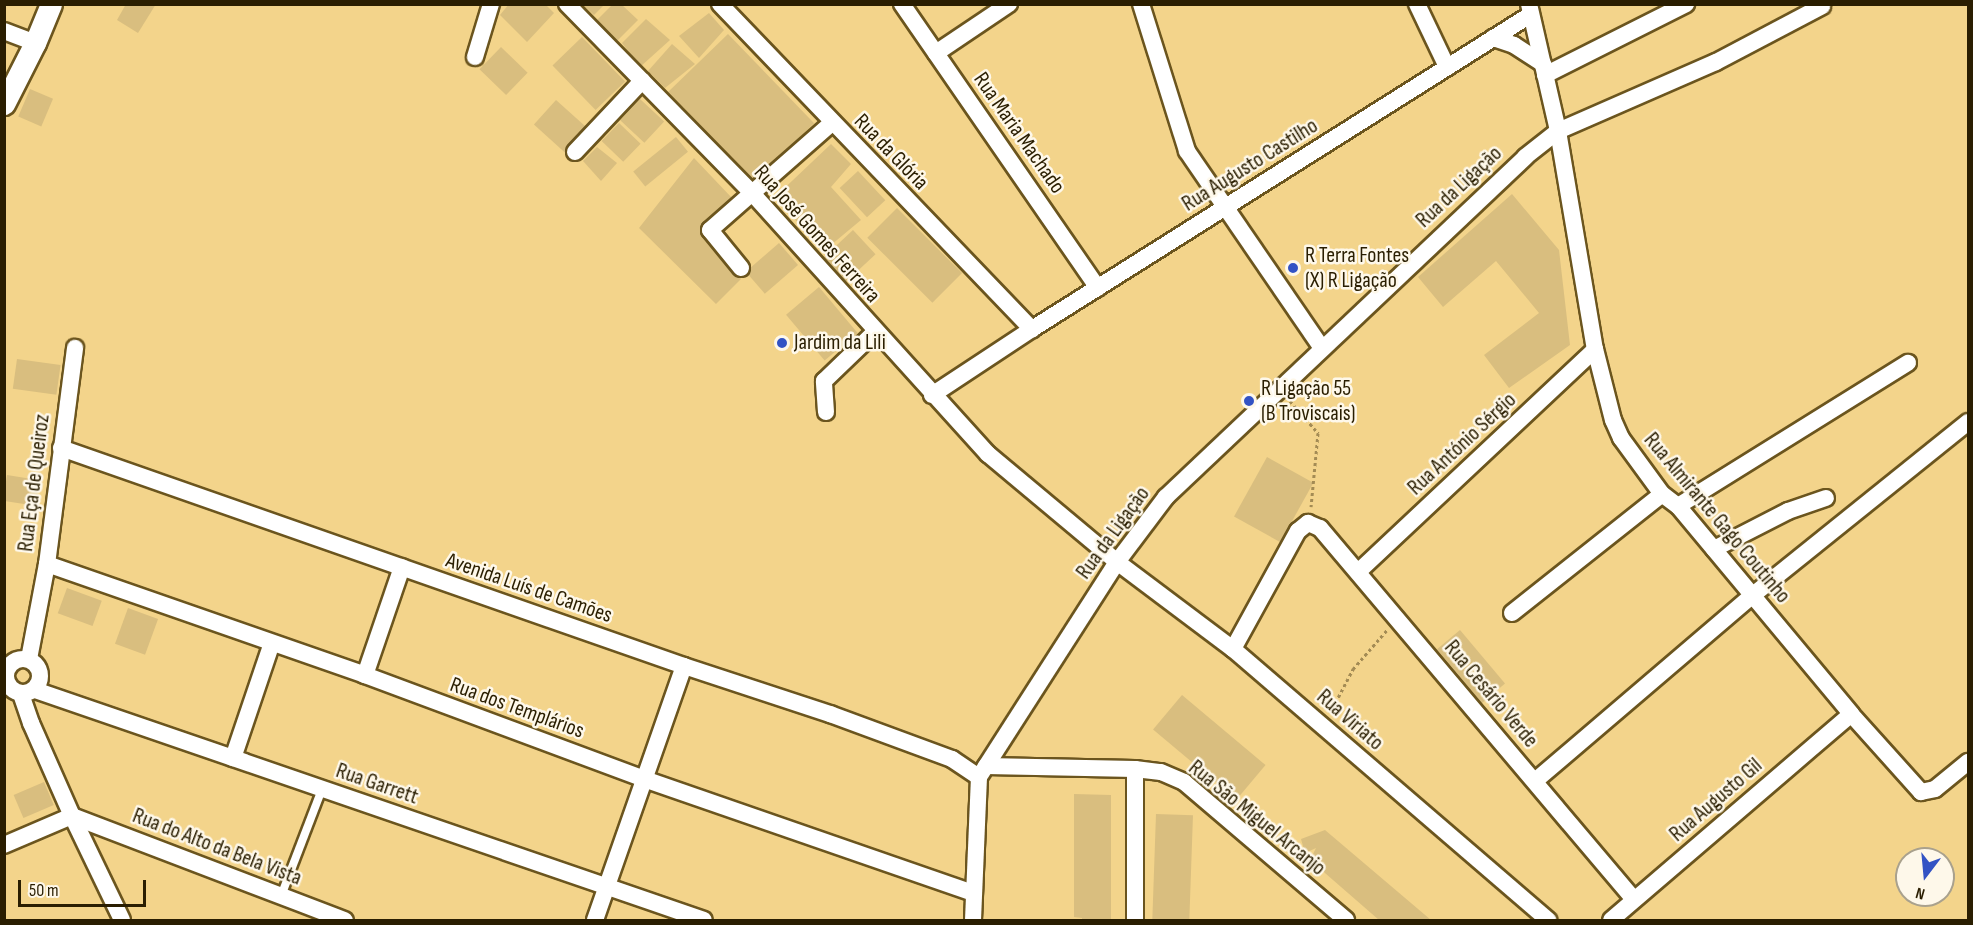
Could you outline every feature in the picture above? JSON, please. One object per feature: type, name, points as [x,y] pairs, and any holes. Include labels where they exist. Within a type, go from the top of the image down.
[{"type":"street","points":[[4,104],[35,44],[51,4]]},
{"type":"street","points":[[475,57],[491,4]]},
{"type":"street","name":"Rua José Gomes Ferreira","points":[[567,4],[752,193],[875,332],[988,454],[1117,562]]},
{"type":"street","name":"Rua da Glória","points":[[720,4],[1032,329]]},
{"type":"street","name":"Rua Maria Machado","points":[[902,4],[1098,288]]},
{"type":"street","points":[[936,53],[1009,4]]},
{"type":"street","points":[[1141,4],[1187,151],[1321,347]]},
{"type":"street","points":[[1417,4],[1447,67]]},
{"type":"street","points":[[1493,38],[1514,45],[1544,70],[1686,4]]},
{"type":"street","name":"Rua da Ligação","points":[[983,772],[1117,562],[1166,496],[1321,347],[1525,157],[1558,131],[1716,62],[1822,6]]},
{"type":"street","name":"Rua Augusto Castilho","points":[[932,395],[1032,329],[1493,38],[1529,10]]},
{"type":"street","name":"Rua Almirante Gago Coutinho","points":[[1529,10],[1558,131],[1595,350],[1613,420],[1621,438],[1662,494],[1678,506],[1851,714],[1921,792],[1935,789],[1968,762]]},
{"type":"street","points":[[4,31],[35,44]]},
{"type":"street","points":[[575,152],[642,81]]},
{"type":"street","points":[[741,268],[710,230],[832,123]]},
{"type":"street","points":[[826,412],[824,381],[875,332]]},
{"type":"street","name":"Rua Eça de Queiroz","points":[[29,659],[46,564],[75,348]]},
{"type":"street","name":"Rua António Sérgio","points":[[1359,571],[1595,350]]},
{"type":"street","points":[[1678,506],[1908,363]]},
{"type":"street","points":[[1535,781],[1753,595],[1967,426]]},
{"type":"street","name":"Avenida Luís de Camões","points":[[61,448],[911,743],[983,772]]},
{"type":"street","points":[[1512,613],[1662,494]]},
{"type":"street","points":[[1714,549],[1788,511],[1826,498]]},
{"type":"street","points":[[1233,649],[1298,531],[1308,523]]},
{"type":"street","name":"Rua Cesário Verde","points":[[1308,523],[1320,528],[1359,571],[1634,899]]},
{"type":"street","name":"Rua Viriato","points":[[1117,562],[1233,649],[1548,921]]},
{"type":"street","name":"Rua dos Templários","points":[[46,564],[365,675],[644,779],[973,893]]},
{"type":"street","points":[[365,675],[402,567]]},
{"type":"street","points":[[233,758],[272,643]]},
{"type":"street","points":[[29,659],[38,667],[41,679],[28,692],[7,684],[6,666],[29,659]]},
{"type":"street","points":[[595,921],[684,666]]},
{"type":"street","points":[[28,692],[31,723],[122,921]]},
{"type":"street","name":"Rua Garrett","points":[[28,692],[233,758],[704,921]]},
{"type":"street","name":"Rua Augusto Gil","points":[[1611,921],[1851,714]]},
{"type":"street","points":[[1135,769],[1135,921]]},
{"type":"street","name":"Rua São Miguel Arcanjo","points":[[983,772],[1135,769],[1161,772],[1184,782],[1346,921]]},
{"type":"street","points":[[973,921],[973,893],[983,772]]},
{"type":"street","points":[[4,845],[72,816]]},
{"type":"street","name":"Rua do Alto da Bela Vista","points":[[72,816],[345,921]]},
{"type":"lane","points":[[281,896],[322,789]]},
{"type":"path","points":[[1279,388],[1318,433],[1308,523]]},
{"type":"path","points":[[1323,726],[1353,669],[1398,617]]},
{"type":"building","points":[[126,4],[156,4],[138,33],[117,20]]},
{"type":"building","points":[[509,4],[545,4],[554,13],[527,42],[500,15]]},
{"type":"building","points":[[582,4],[605,4],[594,15]]},
{"type":"building","points":[[613,4],[621,4],[638,20],[616,42],[595,22]]},
{"type":"building","points":[[709,13],[724,30],[699,58],[679,36]]},
{"type":"building","points":[[646,19],[670,40],[640,67],[622,43]]},
{"type":"building","points":[[728,34],[814,123],[754,181],[668,92]]},
{"type":"building","points":[[582,37],[625,82],[596,110],[553,65]]},
{"type":"building","points":[[672,44],[695,64],[665,88],[648,71]]},
{"type":"building","points":[[501,47],[528,73],[506,95],[479,69]]},
{"type":"building","points":[[30,89],[53,99],[41,126],[18,117]]},
{"type":"building","points":[[640,99],[664,122],[644,143],[620,120]]},
{"type":"building","points":[[556,100],[589,130],[567,155],[534,125]]},
{"type":"building","points":[[619,123],[641,144],[623,162],[602,141]]},
{"type":"building","points":[[676,137],[688,152],[645,186],[633,172]]},
{"type":"building","points":[[831,144],[851,164],[831,187],[861,220],[825,250],[774,198]]},
{"type":"building","points":[[597,147],[617,163],[601,181],[583,161]]},
{"type":"building","points":[[694,158],[732,198],[702,230],[741,279],[716,304],[639,228]]},
{"type":"building","points":[[858,171],[885,200],[867,217],[840,188]]},
{"type":"building","points":[[1512,194],[1559,250],[1570,345],[1509,388],[1484,355],[1539,313],[1496,261],[1443,307],[1418,277]]},
{"type":"building","points":[[897,208],[962,273],[932,303],[867,238]]},
{"type":"building","points":[[853,230],[876,254],[846,281],[824,257]]},
{"type":"building","points":[[779,243],[798,265],[765,294],[746,272]]},
{"type":"building","points":[[819,287],[858,333],[825,361],[786,315]]},
{"type":"building","points":[[17,359],[61,365],[56,395],[13,389]]},
{"type":"building","points":[[1267,457],[1313,483],[1280,542],[1234,516]]},
{"type":"building","points":[[7,475],[40,480],[36,506],[4,501]]},
{"type":"building","points":[[67,588],[102,601],[93,626],[58,613]]},
{"type":"building","points":[[128,608],[158,619],[145,655],[115,644]]},
{"type":"building","points":[[1460,630],[1505,684],[1482,703],[1437,649]]},
{"type":"building","points":[[1182,695],[1265,765],[1237,800],[1153,729]]},
{"type":"building","points":[[44,782],[54,805],[23,818],[14,795]]},
{"type":"building","points":[[1074,794],[1111,795],[1111,920],[1082,920],[1082,918],[1074,917]]},
{"type":"building","points":[[1156,814],[1193,815],[1189,920],[1152,920]]},
{"type":"building","points":[[1325,830],[1431,920],[1379,920],[1310,860],[1316,848],[1305,853],[1301,839]]},
{"type":"place","name":"R Terra Fontes (X) R Ligação","points":[[1293,268]]},
{"type":"place","name":"Jardim da Lili","points":[[782,343]]},
{"type":"place","name":"R Ligação 55 (B Troviscais)","points":[[1249,401]]}]
